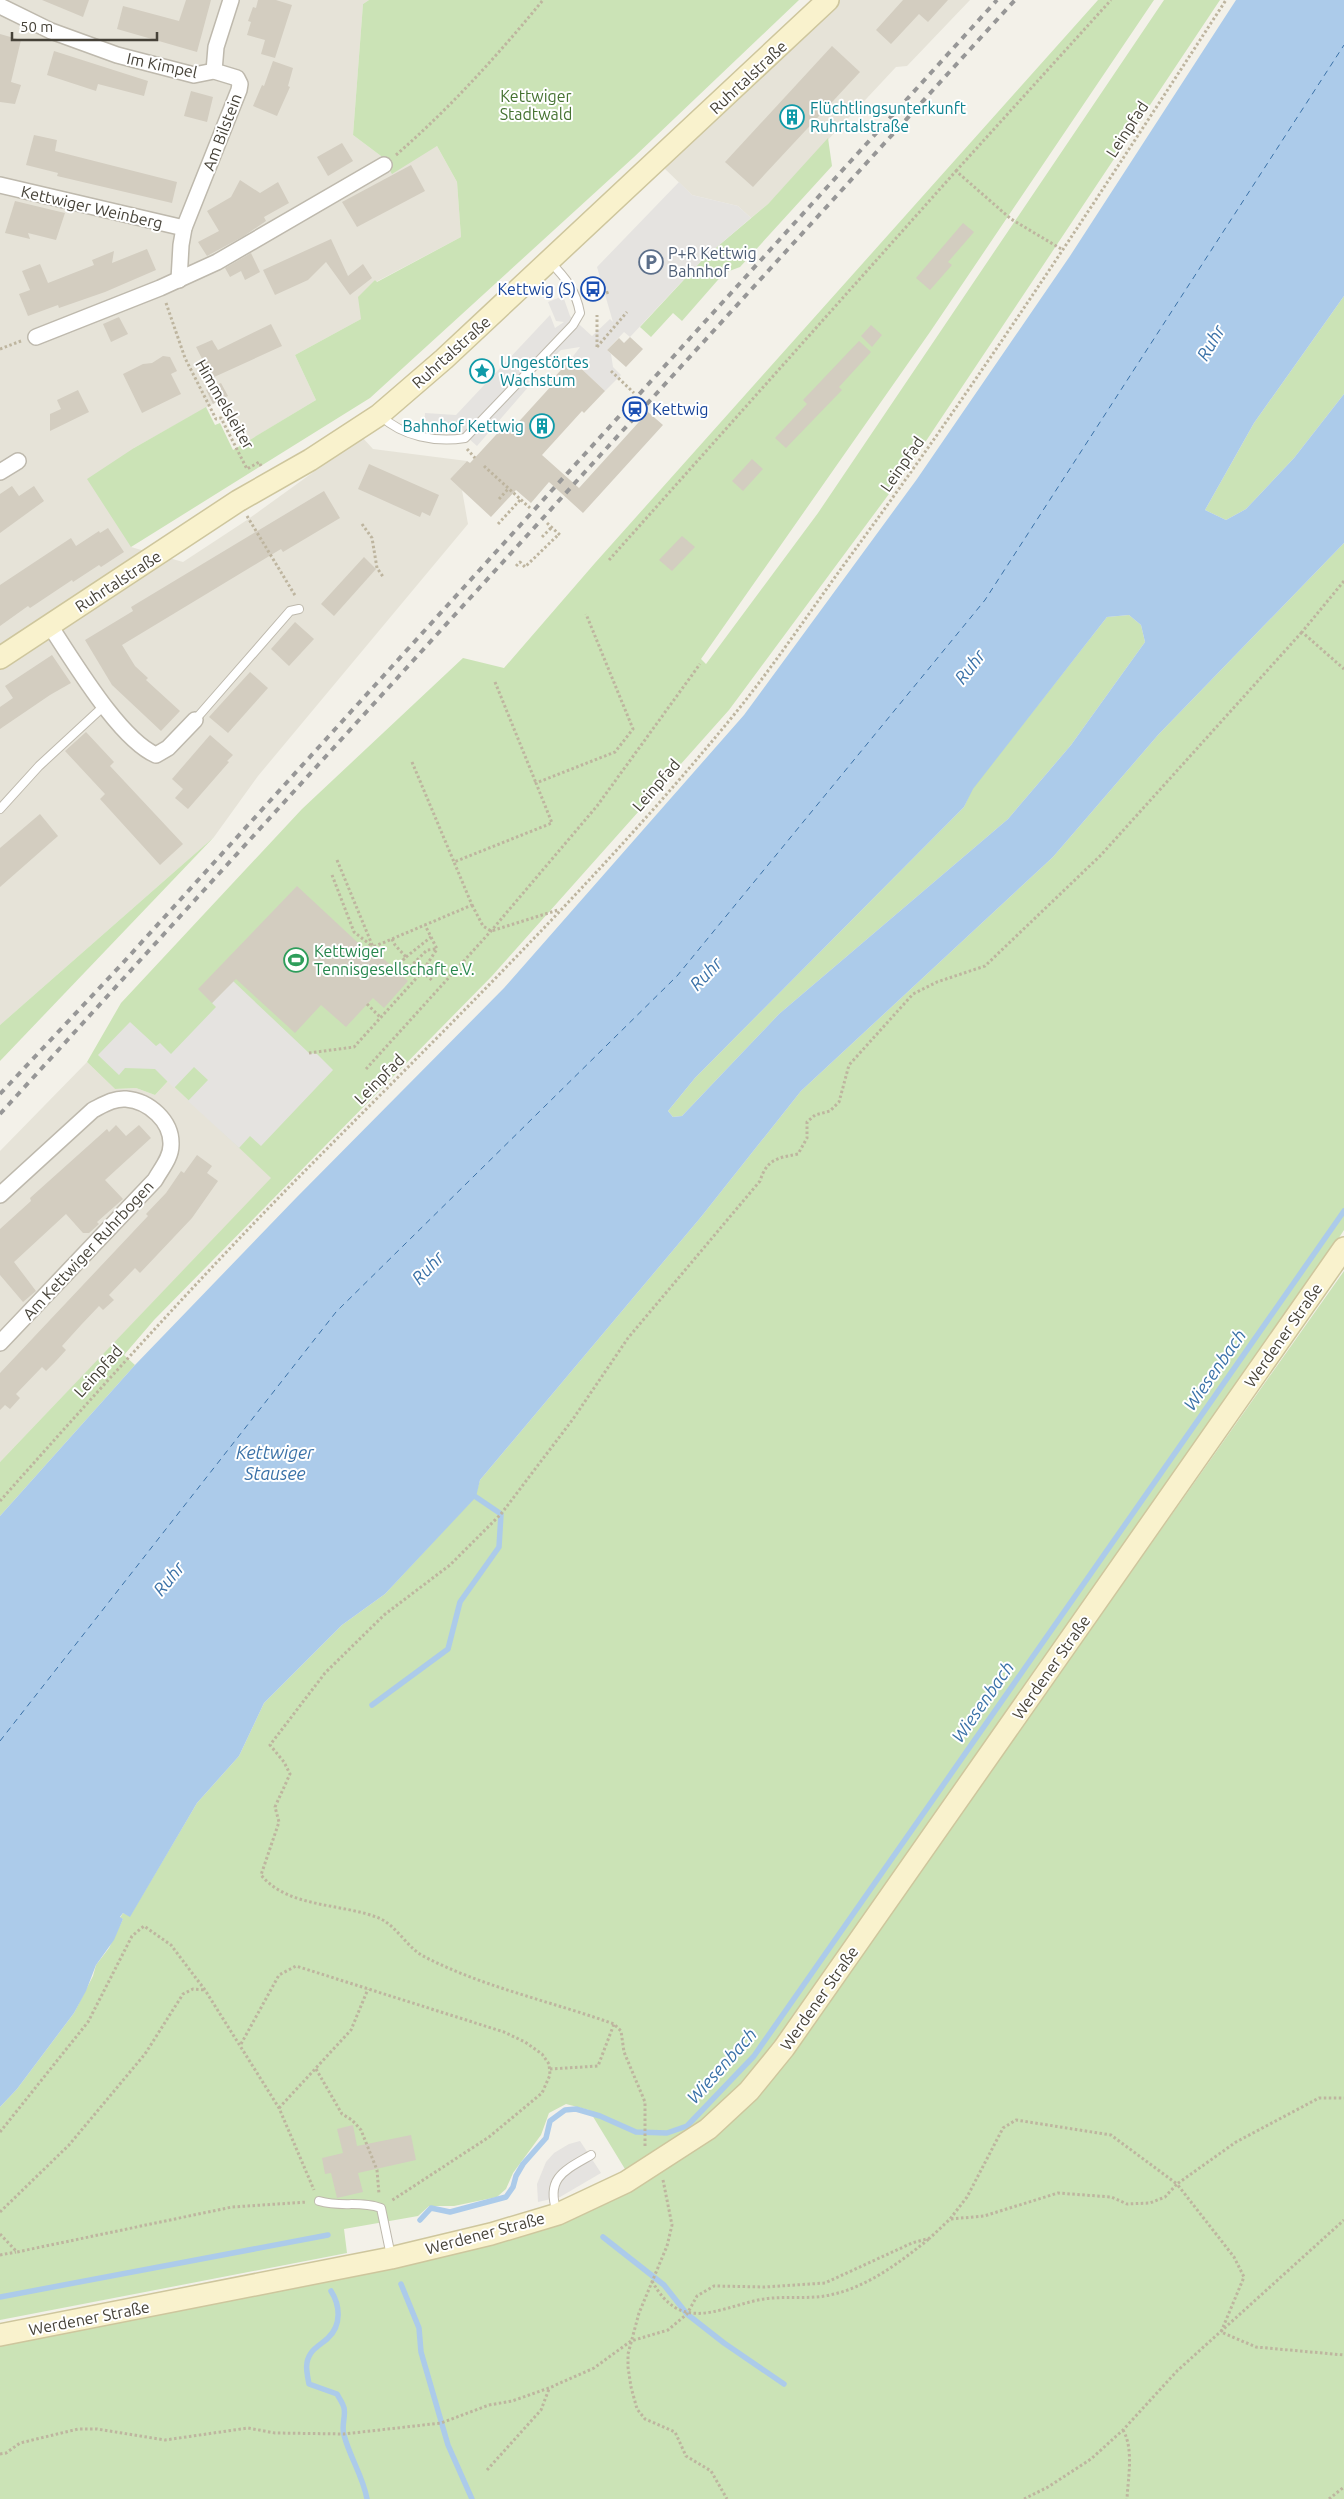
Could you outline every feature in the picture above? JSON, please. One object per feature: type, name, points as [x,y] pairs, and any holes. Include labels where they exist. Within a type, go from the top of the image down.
[{"type":"main road","name":"Ruhrtalstraße","points":[[0,658],[238,501],[310,460],[379,415],[444,359],[550,262],[828,0]]},
{"type":"main road","name":"Werdener Straße","points":[[0,2336],[391,2258],[491,2234],[558,2214],[626,2182],[708,2129],[749,2091],[784,2048],[1344,1248]]},
{"type":"street","name":"Am Bilstein","points":[[179,280],[184,228],[239,90],[240,84],[237,78],[214,72],[216,47],[231,0]]},
{"type":"street","name":"Im Kimpel","points":[[0,6],[51,31],[117,55],[194,75],[214,72]]},
{"type":"street","points":[[36,337],[179,280],[225,258],[384,165]]},
{"type":"street","name":"Kettwiger Weinberg","points":[[0,185],[184,228]]},
{"type":"street","points":[[0,472],[18,461]]},
{"type":"street","points":[[50,626],[104,706],[144,750],[156,755],[168,748],[194,720]]},
{"type":"street","name":"Am Kettwiger Ruhrbogen","points":[[0,1195],[93,1110],[110,1101],[126,1099],[153,1109],[167,1126],[171,1144],[169,1156],[155,1180],[0,1343]]},
{"type":"lane","points":[[379,415],[393,428],[414,436],[454,440],[465,438],[573,325],[580,313],[571,284],[550,262]]},
{"type":"lane","points":[[194,720],[290,611],[299,609]]},
{"type":"lane","points":[[0,810],[39,766],[104,706]]},
{"type":"lane","points":[[558,2214],[552,2198],[554,2184],[565,2170],[591,2155]]},
{"type":"lane","points":[[319,2201],[335,2206],[365,2202],[381,2208],[391,2258]]},
{"type":"path","points":[[384,165],[434,121],[480,73],[544,0]]},
{"type":"path","points":[[609,560],[1111,0]]},
{"type":"path","name":"Leinpfad","points":[[0,1501],[127,1358],[288,1189],[496,980],[559,910],[618,849],[735,713],[910,475],[1063,250],[1226,0]]},
{"type":"path","points":[[956,171],[1011,219],[1063,250]]},
{"type":"path","points":[[592,298],[609,292]]},
{"type":"path","name":"Himmelsleiter","points":[[169,311],[185,358],[216,419],[221,418],[247,469],[259,462]]},
{"type":"path","points":[[597,315],[597,347],[627,312]]},
{"type":"path","points":[[0,349],[36,337]]},
{"type":"path","points":[[611,371],[634,393]]},
{"type":"path","points":[[484,466],[530,508]]},
{"type":"path","points":[[499,498],[508,488]]},
{"type":"path","points":[[498,524],[521,499]]},
{"type":"path","points":[[238,501],[298,601],[299,609]]},
{"type":"path","points":[[516,566],[520,562],[525,567],[560,535],[547,523]]},
{"type":"path","points":[[362,524],[372,538],[377,568],[384,578]]},
{"type":"path","points":[[542,537],[552,527]]},
{"type":"path","points":[[727,2499],[711,2471],[686,2456],[675,2432],[645,2420],[638,2409],[630,2387],[628,2367],[631,2341],[639,2313],[667,2246],[672,2225],[665,2182],[645,2153],[645,2102],[624,2052],[621,2031],[614,2024],[480,1980],[423,1957],[380,1919],[314,1903],[270,1886],[261,1875],[280,1822],[275,1807],[290,1774],[284,1762],[270,1745],[325,1672],[384,1615],[450,1565],[501,1514],[573,1419],[628,1338],[760,1181],[765,1167],[774,1160],[798,1154],[807,1138],[807,1122],[815,1115],[830,1111],[839,1102],[849,1065],[913,994],[937,982],[985,966],[1101,855],[1302,632],[1344,580]]},
{"type":"path","points":[[536,783],[615,752],[633,729],[586,614]]},
{"type":"path","points":[[1302,632],[1344,669]]},
{"type":"path","points":[[366,1069],[491,931],[597,806],[700,664]]},
{"type":"path","points":[[454,862],[552,823],[495,682]]},
{"type":"path","points":[[412,762],[472,905],[483,926],[491,931],[559,910]]},
{"type":"path","points":[[337,860],[373,946]]},
{"type":"path","points":[[332,875],[354,932],[373,946]]},
{"type":"path","points":[[373,946],[472,905]]},
{"type":"path","points":[[425,925],[437,948]]},
{"type":"path","points":[[431,937],[406,957],[395,969],[410,967],[427,950],[437,948]]},
{"type":"path","points":[[392,939],[406,957]]},
{"type":"path","points":[[309,1053],[354,1047],[422,972],[437,948]]},
{"type":"path","points":[[422,972],[433,981]]},
{"type":"path","points":[[366,1004],[381,1018]]},
{"type":"path","points":[[0,2132],[88,2022],[132,1936],[144,1926],[171,1945],[206,1990],[241,2044],[279,2108],[319,2201],[232,2207],[0,2255]]},
{"type":"path","points":[[241,2044],[279,1975],[296,1966],[504,2032],[526,2042],[542,2054],[550,2069],[550,2076],[542,2094],[489,2137],[381,2208],[376,2170],[361,2130],[352,2120],[342,2114],[316,2069]]},
{"type":"path","points":[[0,2212],[69,2144],[145,2054],[183,1994],[193,1989],[206,1990]]},
{"type":"path","points":[[279,2108],[352,2030],[368,1989]]},
{"type":"path","points":[[550,2069],[598,2066],[614,2024]]},
{"type":"path","points":[[950,2219],[984,2216],[1058,2193],[1110,2197],[1126,2204],[1150,2203],[1165,2197],[1177,2184],[1236,2142],[1318,2098],[1344,2098]]},
{"type":"path","points":[[652,2281],[660,2296],[674,2308],[687,2314],[719,2311],[775,2298],[831,2295],[877,2277],[930,2238],[950,2219],[967,2197],[1003,2128],[1016,2120],[1111,2135],[1177,2184],[1234,2257],[1244,2278],[1220,2332]]},
{"type":"path","points":[[1024,2499],[1048,2487],[1091,2459],[1124,2430],[1177,2371],[1344,2220]]},
{"type":"path","points":[[0,2234],[17,2252]]},
{"type":"path","points":[[0,2454],[6,2453],[20,2443],[78,2429],[98,2429],[165,2440],[248,2428],[275,2433],[344,2434],[441,2423],[490,2405],[512,2401],[549,2388],[594,2368],[631,2341],[668,2330],[687,2314],[696,2296],[714,2286],[765,2287],[825,2283],[912,2243],[930,2238]]},
{"type":"path","points":[[1220,2332],[1256,2347],[1344,2355]]},
{"type":"path","points":[[487,2470],[541,2410],[549,2388]]},
{"type":"path","points":[[1124,2430],[1128,2437],[1130,2466],[1127,2499]]},
{"type":"path","points":[[1329,2499],[1344,2487]]},
{"type":"shaded area","points":[[0,0],[369,0],[363,4],[353,135],[381,156],[437,146],[457,182],[461,237],[376,282],[375,280],[361,319],[295,355],[316,400],[240,446],[218,401],[134,448],[131,547],[183,562],[247,520],[362,437],[373,449],[467,461],[450,479],[462,490],[468,524],[258,776],[214,837],[0,1025]]},
{"type":"shaded area","points":[[833,0],[970,0],[907,66],[896,67],[768,204],[751,218],[738,206],[692,195],[664,168]]},
{"type":"shaded area","points":[[679,182],[692,195],[738,206],[751,218],[705,257],[630,337],[624,332],[607,350],[611,354],[613,367],[621,375],[605,391],[571,359],[580,347],[561,350],[543,367],[533,372],[537,377],[477,446],[459,430],[424,428],[425,413],[456,415],[550,315],[555,328],[564,322],[556,321],[548,302],[563,296],[570,316],[592,336],[610,319],[613,322],[597,267]]},
{"type":"shaded area","points":[[233,981],[309,1053],[317,1054],[333,1070],[261,1146],[250,1136],[239,1148],[188,1101],[208,1080],[194,1067],[174,1088],[155,1069],[125,1068],[119,1075],[98,1055],[130,1022],[156,1046],[160,1043],[171,1054],[216,1007],[212,1003]]},
{"type":"shaded area","points":[[87,1062],[115,1089],[136,1088],[155,1095],[168,1081],[272,1178],[0,1462],[0,1151]]},
{"type":"shaded area","points":[[580,2141],[601,2173],[560,2197],[538,2202],[537,2184],[546,2162],[554,2153],[569,2144]]},
{"type":"green space","name":"Kettwiger Stadtwald","points":[[369,0],[799,0],[634,157],[370,398],[131,547],[87,479],[134,448],[206,407],[215,425],[220,423],[233,450],[316,400],[295,355],[361,319],[358,297],[375,280],[377,282],[461,237],[457,182],[437,146],[392,174],[381,156],[353,135],[363,4]]},
{"type":"green space","points":[[1098,0],[1154,0],[930,332],[701,659],[706,664],[818,513],[1164,0],[1220,0],[906,471],[729,710],[492,976],[154,1320],[124,1355],[135,1365],[0,1516],[0,1462],[271,1178],[168,1081],[155,1095],[136,1088],[115,1089],[87,1062],[121,1003],[302,809],[463,658],[504,668],[595,563]]},
{"type":"green space","points":[[828,138],[832,166],[740,267],[724,273],[682,321],[673,313],[651,337],[640,327],[705,257],[768,204]]},
{"type":"green space","points":[[1344,296],[1344,394],[1294,458],[1246,509],[1226,520],[1205,510],[1254,423]]},
{"type":"green space","points":[[1344,543],[1344,1230],[1016,1735],[1344,1271],[1344,2499],[0,2499],[0,2342],[572,2214],[628,2174],[589,2110],[566,2104],[549,2113],[541,2135],[513,2173],[506,2189],[497,2197],[454,2206],[429,2206],[418,2216],[344,2229],[347,2253],[0,2320],[0,2107],[17,2089],[74,2013],[93,1976],[96,1965],[109,1948],[123,1919],[120,1918],[123,1913],[130,1916],[197,1803],[239,1756],[264,1703],[342,1625],[385,1594],[475,1497],[480,1480],[701,1217],[801,1091],[1053,857],[1158,735]]},
{"type":"green space","points":[[1129,615],[1141,625],[1145,642],[1071,745],[1008,819],[779,1014],[682,1116],[673,1117],[668,1111],[695,1078],[964,807],[972,789],[1107,617]]},
{"type":"green space","points":[[214,837],[0,1061],[0,1025]]},
{"type":"water","points":[[1236,0],[1344,0],[1344,296],[1254,423],[1205,510],[1226,520],[1246,509],[1294,458],[1344,394],[1344,543],[1158,735],[1053,857],[801,1091],[701,1217],[480,1480],[476,1497],[385,1594],[342,1625],[264,1703],[239,1756],[197,1803],[130,1917],[123,1913],[120,1917],[123,1919],[114,1940],[96,1965],[86,1991],[74,2013],[17,2089],[0,2107],[0,1516],[135,1365],[296,1198],[504,988],[744,715],[917,479],[1070,256]],"holes":[[[1129,615],[1141,625],[1145,642],[1071,745],[1008,819],[779,1014],[682,1116],[673,1117],[668,1111],[695,1078],[964,807],[973,789],[1107,617]]]},
{"type":"building","points":[[42,0],[89,0],[83,17]]},
{"type":"building","points":[[186,0],[211,0],[197,52],[117,29],[123,6],[179,21]]},
{"type":"building","points":[[258,0],[276,0],[292,5],[275,58],[261,54],[265,40],[247,35],[251,22],[248,21],[253,7],[256,8]]},
{"type":"building","points":[[903,0],[948,0],[928,22],[919,14],[891,44],[876,30]]},
{"type":"building","points":[[0,34],[21,40],[11,82],[21,85],[15,104],[0,102]]},
{"type":"building","name":"Flüchtlingsunterkunft Ruhrtalstraße","points":[[832,46],[860,72],[753,187],[725,162]]},
{"type":"building","points":[[54,51],[148,81],[144,96],[98,84],[96,91],[47,75]]},
{"type":"building","points":[[273,61],[293,68],[288,86],[290,87],[277,116],[253,106],[262,85],[264,86]]},
{"type":"building","points":[[191,91],[213,97],[207,122],[184,116]]},
{"type":"building","points":[[34,135],[57,140],[55,151],[177,182],[172,203],[57,176],[58,173],[26,165]]},
{"type":"building","points":[[342,143],[353,161],[328,176],[317,157]]},
{"type":"building","points":[[411,165],[425,191],[357,227],[342,202]]},
{"type":"building","points":[[240,180],[260,193],[278,182],[289,203],[264,217],[266,221],[244,236],[207,256],[198,242],[219,231],[207,211],[231,197]]},
{"type":"building","points":[[15,201],[65,213],[56,240],[28,233],[30,239],[5,233]]},
{"type":"building","points":[[963,223],[974,232],[948,262],[952,265],[930,290],[916,278]]},
{"type":"building","points":[[331,239],[348,276],[363,264],[372,278],[350,295],[326,262],[308,280],[275,295],[263,270]]},
{"type":"building","points":[[147,249],[156,270],[105,292],[59,308],[58,305],[28,316],[19,294],[30,290],[22,271],[40,264],[48,283],[94,265],[92,260],[114,251],[112,263]]},
{"type":"building","points":[[251,253],[260,272],[245,280],[241,271],[230,277],[225,268]]},
{"type":"building","points":[[119,317],[128,334],[111,342],[103,324]]},
{"type":"building","points":[[271,324],[282,346],[212,378],[196,347],[212,340],[218,350]]},
{"type":"building","points":[[871,325],[882,335],[872,347],[861,336]]},
{"type":"building","points":[[630,337],[643,349],[626,367],[607,350],[619,338],[624,343]]},
{"type":"building","points":[[859,341],[871,352],[839,387],[842,390],[786,448],[775,438],[807,404],[803,400]]},
{"type":"building","points":[[163,356],[170,357],[177,371],[171,374],[181,394],[142,413],[123,374],[143,364],[152,363]]},
{"type":"building","points":[[571,359],[605,391],[584,413],[582,411],[542,455],[579,488],[648,412],[663,425],[583,513],[549,482],[531,503],[516,490],[491,517],[450,479],[467,461],[470,463],[507,423],[513,428],[553,384],[550,382]]},
{"type":"building","points":[[221,383],[228,396],[213,404],[206,390]]},
{"type":"building","points":[[78,390],[89,412],[50,431],[50,414],[61,409],[57,400]]},
{"type":"building","points":[[752,459],[763,469],[743,491],[732,481]]},
{"type":"building","points":[[369,464],[439,495],[430,516],[422,512],[420,517],[358,489]]},
{"type":"building","points":[[12,486],[19,496],[34,486],[44,501],[0,533],[0,494]]},
{"type":"building","points":[[324,491],[340,518],[283,552],[281,549],[122,645],[135,666],[148,678],[146,680],[180,711],[161,731],[112,685],[85,640],[133,611],[131,607]]},
{"type":"building","points":[[108,528],[124,552],[101,567],[99,565],[73,582],[72,580],[30,608],[28,606],[0,626],[0,585],[71,538],[76,546],[99,531],[100,533]]},
{"type":"building","points":[[682,536],[695,547],[672,571],[659,560]]},
{"type":"building","points":[[364,557],[376,569],[334,616],[321,604]]},
{"type":"building","points":[[295,622],[314,639],[289,666],[271,649]]},
{"type":"building","points":[[52,655],[71,683],[0,729],[0,707],[13,698],[5,686]]},
{"type":"building","points":[[250,672],[268,688],[228,733],[209,717]]},
{"type":"building","points":[[86,732],[114,762],[110,766],[183,844],[160,865],[100,799],[105,794],[65,751]]},
{"type":"building","points":[[210,735],[233,755],[188,809],[175,798],[183,789],[172,779]]},
{"type":"building","points":[[40,814],[58,836],[0,887],[0,848]]},
{"type":"building","name":"Kettwiger Tennisgesellschaft e.V.","points":[[297,886],[369,953],[373,949],[408,981],[384,1008],[373,998],[346,1027],[321,1005],[295,1033],[236,979],[212,1003],[198,989]]},
{"type":"building","points":[[116,1125],[126,1136],[139,1125],[151,1138],[105,1180],[123,1199],[97,1222],[99,1224],[89,1233],[83,1233],[66,1214],[14,1262],[36,1291],[23,1302],[0,1275],[0,1229],[31,1201],[30,1198],[107,1129],[109,1132]]},
{"type":"building","points":[[197,1155],[212,1166],[207,1173],[218,1181],[192,1218],[140,1273],[135,1268],[109,1295],[114,1300],[103,1310],[99,1306],[62,1346],[66,1350],[56,1361],[46,1371],[42,1367],[16,1394],[20,1398],[10,1409],[5,1405],[0,1410],[0,1373],[148,1216],[146,1214],[166,1193],[181,1171],[184,1173]]},
{"type":"building","points":[[353,2125],[357,2146],[411,2135],[416,2160],[358,2173],[363,2192],[337,2198],[331,2173],[325,2174],[322,2158],[343,2153],[337,2129]]},
{"type":"waterway","name":"Wiesenbach","points":[[420,2220],[431,2208],[450,2212],[506,2197],[513,2187],[516,2176],[523,2164],[546,2138],[550,2121],[565,2110],[576,2109],[600,2116],[636,2132],[667,2133],[687,2126],[754,2056],[1344,1211]]},
{"type":"waterway","points":[[372,1705],[448,1649],[460,1602],[499,1547],[501,1514],[476,1497]]},
{"type":"waterway","points":[[0,2297],[328,2235]]},
{"type":"waterway","points":[[603,2237],[664,2285],[687,2314],[724,2343],[784,2384]]},
{"type":"waterway","points":[[401,2284],[419,2328],[421,2352],[448,2445],[472,2499]]},
{"type":"waterway","points":[[331,2291],[338,2309],[336,2327],[333,2333],[311,2353],[307,2364],[307,2376],[309,2384],[337,2394],[343,2404],[344,2435],[363,2483],[367,2499]]},
{"type":"ferry route","points":[[0,1741],[336,1312],[677,976],[985,600],[1344,45]]},
{"type":"railway","points":[[0,1094],[121,965],[997,0]]},
{"type":"railway","points":[[0,1114],[1015,0]]},
{"type":"place","name":"Flüchtlingsunterkunft Ruhrtalstraße","points":[[792,117]]},
{"type":"place","name":"P+R Kettwig Bahnhof","points":[[651,262]]},
{"type":"place","name":"Kettwig (S)","points":[[593,289]]},
{"type":"place","name":"Ungestörtes Wachstum","points":[[482,371]]},
{"type":"place","name":"Kettwig","points":[[635,409]]},
{"type":"place","name":"Bahnhof Kettwig","points":[[542,426]]},
{"type":"place","name":"Kettwiger Tennisgesellschaft e.V.","points":[[296,960]]},
{"type":"water label","name":"Ruhr","points":[[1211,343]]},
{"type":"water label","name":"Ruhr","points":[[970,667]]},
{"type":"water label","name":"Ruhr","points":[[706,974]]},
{"type":"water label","name":"Ruhr","points":[[428,1268]]},
{"type":"water label","name":"Kettwiger Stausee","points":[[275,1464]]},
{"type":"water label","name":"Ruhr","points":[[169,1579]]}]
